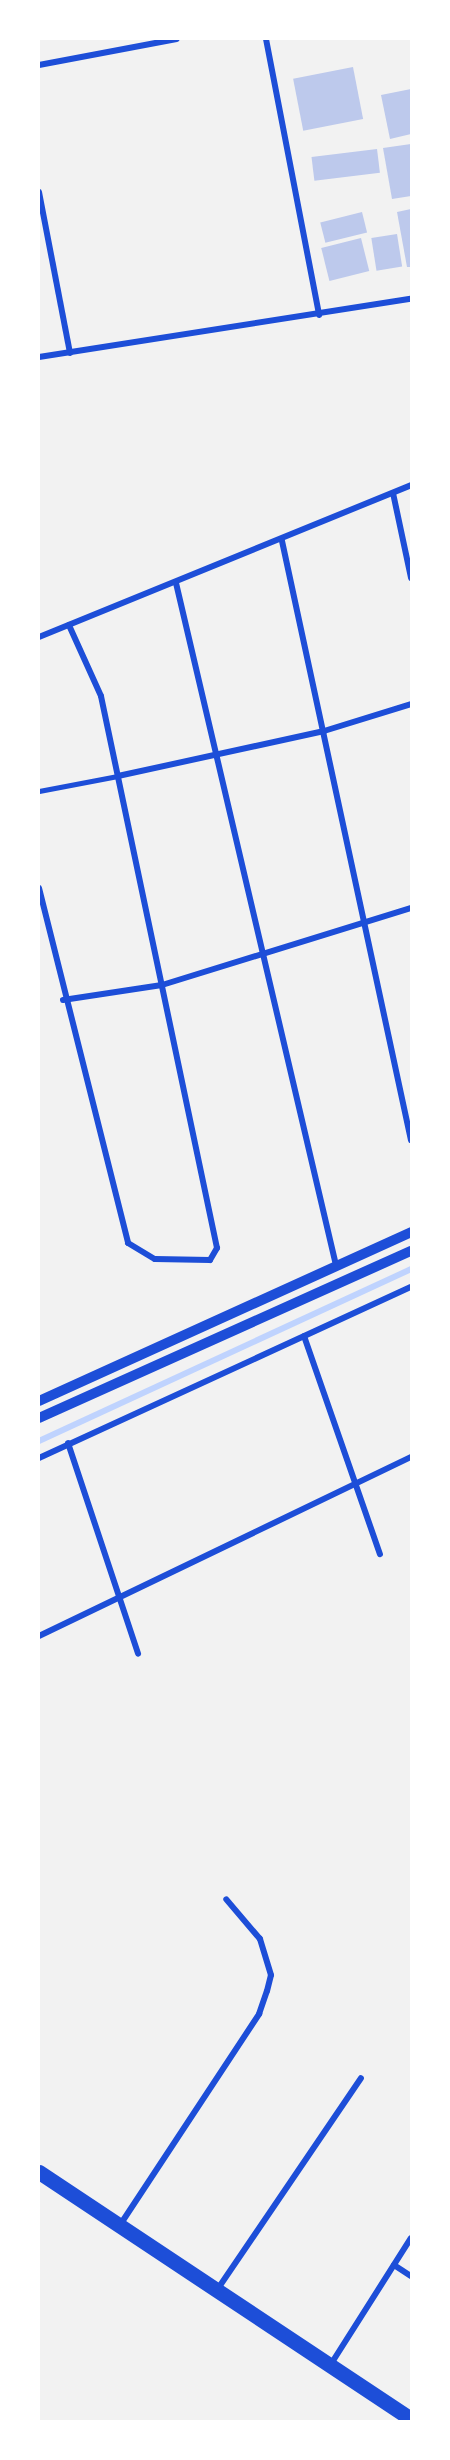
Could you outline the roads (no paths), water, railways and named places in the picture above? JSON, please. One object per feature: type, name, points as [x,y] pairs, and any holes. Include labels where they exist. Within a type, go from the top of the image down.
[{"type":"main road","points":[[39,2172],[118,2228],[217,2290],[411,2420]]},
{"type":"street","points":[[39,65],[177,39]]},
{"type":"street","points":[[266,39],[320,315]]},
{"type":"street","points":[[39,192],[70,353]]},
{"type":"street","points":[[39,357],[411,299]]},
{"type":"street","points":[[39,637],[282,541],[411,485]]},
{"type":"street","points":[[393,493],[411,578]]},
{"type":"street","points":[[282,541],[411,1140]]},
{"type":"street","points":[[177,583],[336,1265]]},
{"type":"street","points":[[39,888],[63,1000],[128,1243],[156,1259],[197,1263],[210,1260],[217,1248],[101,696],[69,625]]},
{"type":"street","points":[[39,791],[324,731],[411,704]]},
{"type":"street","points":[[63,1000],[162,985],[265,957],[411,908]]},
{"type":"street","points":[[39,1401],[411,1232]]},
{"type":"street","points":[[39,1419],[411,1251]]},
{"type":"street","points":[[39,1458],[411,1287]]},
{"type":"street","points":[[304,1336],[353,1484],[380,1554]]},
{"type":"street","points":[[68,1443],[138,1654]]},
{"type":"street","points":[[39,1636],[411,1457]]},
{"type":"street","points":[[118,2228],[259,2014],[267,1991],[271,1975],[260,1939],[226,1899]]},
{"type":"street","points":[[217,2290],[361,2078]]},
{"type":"street","points":[[329,2367],[411,2238]]},
{"type":"street","points":[[394,2265],[411,2276]]},
{"type":"waterway","points":[[39,1441],[411,1269]]}]
